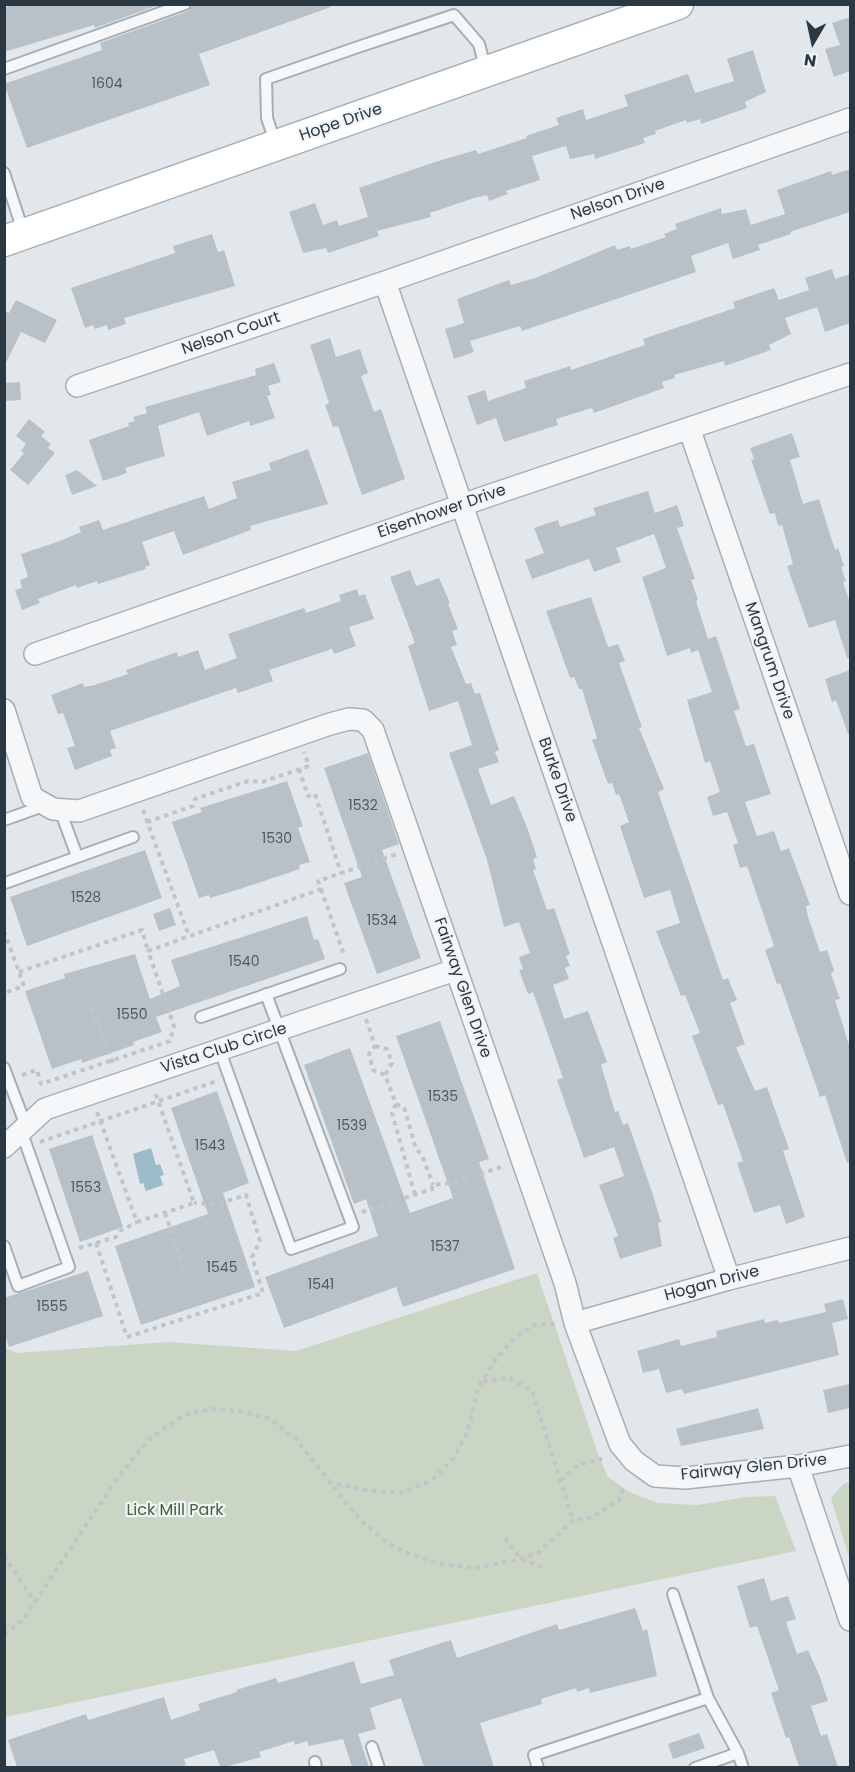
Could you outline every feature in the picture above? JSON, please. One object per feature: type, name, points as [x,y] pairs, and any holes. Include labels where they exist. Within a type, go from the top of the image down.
[{"type":"street","name":"Hope Drive","points":[[14,237],[678,4]]},
{"type":"street","name":"Nelson Drive","points":[[386,282],[850,119]]},
{"type":"street","name":"Nelson Court","points":[[77,386],[386,282]]},
{"type":"street","name":"Burke Drive","points":[[386,282],[729,1279]]},
{"type":"street","name":"Eisenhower Drive","points":[[34,654],[850,374]]},
{"type":"street","name":"Mangrum Drive","points":[[689,428],[850,894]]},
{"type":"street","points":[[4,710],[11,753],[32,797],[53,808]]},
{"type":"street","name":"Fairway Glen Drive","points":[[53,808],[79,811],[297,735],[350,719],[363,720],[373,730],[564,1282],[575,1323],[620,1444],[634,1461],[655,1476],[685,1478],[798,1466],[850,1456]]},
{"type":"street","name":"Vista Club Circle","points":[[4,1147],[24,1134],[45,1109],[455,970]]},
{"type":"street","name":"Hogan Drive","points":[[575,1323],[729,1279],[850,1248]]},
{"type":"street","points":[[798,1466],[850,1620]]},
{"type":"lane","points":[[4,69],[185,4]]},
{"type":"lane","points":[[276,146],[267,118],[266,79],[348,50],[454,15],[478,44],[486,72]]},
{"type":"lane","points":[[4,173],[14,237]]},
{"type":"lane","points":[[4,820],[53,808],[77,856]]},
{"type":"lane","points":[[5,883],[133,837]]},
{"type":"lane","points":[[201,1017],[340,969]]},
{"type":"lane","points":[[220,1051],[291,1249],[353,1227],[266,994]]},
{"type":"lane","points":[[4,1246],[18,1286],[69,1266],[24,1134],[7,1074]]},
{"type":"lane","points":[[673,1594],[708,1698],[738,1753],[743,1767]]},
{"type":"lane","points":[[538,1767],[534,1755],[708,1698]]},
{"type":"lane","points":[[372,1747],[379,1767]]},
{"type":"lane","points":[[695,1767],[738,1753]]},
{"type":"path","points":[[189,936],[147,822],[193,806],[195,799],[248,781],[262,782],[309,766],[297,735]]},
{"type":"path","points":[[299,769],[308,796],[315,794],[341,873]]},
{"type":"path","points":[[148,951],[321,889],[318,881],[413,848]]},
{"type":"path","points":[[7,1074],[37,1070],[41,1084],[170,1041],[174,1026],[142,930],[19,972]]},
{"type":"path","points":[[4,931],[24,986],[4,993]]},
{"type":"path","points":[[92,1008],[120,1083]]},
{"type":"path","points":[[375,1046],[387,1049],[392,1063],[385,1075],[396,1104],[392,1113],[415,1195]]},
{"type":"path","points":[[149,1074],[195,1203]]},
{"type":"path","points":[[24,1134],[101,1122],[230,1077]]},
{"type":"path","points":[[91,1093],[137,1222]]},
{"type":"path","points":[[396,1104],[404,1107],[416,1149],[422,1155],[433,1185]]},
{"type":"path","points":[[433,1185],[456,1182],[522,1160]]},
{"type":"path","points":[[349,1216],[432,1189],[433,1185]]},
{"type":"path","points":[[64,1253],[96,1243],[116,1237],[120,1231],[137,1222],[195,1203],[218,1204],[246,1195],[260,1240],[252,1257],[263,1293],[127,1337],[96,1243]]},
{"type":"path","points":[[165,1213],[186,1272]]},
{"type":"path","points":[[328,1482],[364,1490],[401,1492],[432,1480],[453,1459],[467,1433],[472,1408],[482,1381],[498,1356],[515,1338],[533,1325],[575,1323]]},
{"type":"path","points":[[482,1381],[510,1378],[532,1391],[573,1520]]},
{"type":"path","points":[[4,1634],[22,1621],[117,1479],[148,1439],[184,1415],[212,1409],[239,1411],[269,1418],[296,1439],[360,1520],[384,1540],[407,1553],[441,1564],[473,1568],[538,1553],[573,1520],[593,1517],[619,1500],[624,1485]]},
{"type":"path","points":[[561,1481],[578,1465],[602,1459]]},
{"type":"path","points":[[505,1539],[520,1558],[546,1569]]},
{"type":"path","points":[[4,1556],[35,1602]]},
{"type":"green space","name":"Lick Mill Park","points":[[537,1273],[598,1454],[608,1477],[629,1492],[658,1503],[697,1505],[747,1497],[775,1496],[796,1551],[5,1717],[5,1348],[17,1353],[168,1342],[296,1351]]},
{"type":"green space","points":[[850,1482],[850,1553],[848,1554],[831,1498],[843,1484]]},
{"type":"water","points":[[151,1148],[156,1165],[160,1164],[164,1175],[160,1176],[163,1185],[146,1191],[143,1183],[140,1184],[133,1154]]},
{"type":"building","points":[[15,4],[161,4],[95,28],[94,25],[4,52],[4,8]]},
{"type":"building","points":[[192,4],[330,4],[331,7],[199,54],[210,85],[27,148],[4,84],[102,50],[100,43],[188,11]]},
{"type":"building","points":[[850,17],[850,71],[834,77],[825,49],[840,45],[832,23]]},
{"type":"building","points":[[753,50],[766,92],[745,102],[747,108],[701,124],[700,119],[687,123],[686,120],[655,131],[656,134],[643,138],[645,143],[595,159],[594,154],[570,159],[566,146],[532,156],[540,180],[506,191],[508,194],[489,201],[487,195],[474,198],[430,213],[431,217],[377,231],[379,236],[328,253],[326,248],[303,253],[289,212],[315,203],[323,225],[337,220],[339,226],[368,217],[359,188],[435,162],[476,150],[478,154],[527,138],[526,136],[559,125],[556,118],[583,109],[586,120],[628,106],[624,95],[688,74],[695,93],[734,81],[727,59]]},
{"type":"building","points":[[850,169],[850,212],[790,232],[791,234],[758,245],[760,250],[733,259],[728,243],[691,256],[696,272],[522,331],[520,326],[470,341],[474,352],[454,359],[445,329],[464,323],[457,299],[509,280],[511,285],[538,277],[615,245],[617,250],[630,246],[631,249],[666,237],[664,234],[677,229],[675,224],[721,208],[722,214],[746,209],[751,225],[785,214],[777,190],[831,171],[832,175]]},
{"type":"building","points":[[212,234],[218,252],[224,250],[235,286],[124,318],[126,324],[108,330],[107,325],[95,329],[93,325],[85,328],[71,288],[175,253],[173,246]]},
{"type":"building","points":[[832,269],[835,279],[850,274],[850,323],[825,332],[817,307],[785,318],[791,334],[769,345],[771,350],[725,366],[724,361],[674,375],[675,378],[662,382],[664,388],[594,413],[592,408],[556,419],[558,425],[504,442],[496,418],[477,425],[467,396],[485,390],[488,401],[526,388],[524,381],[570,366],[571,370],[645,345],[643,339],[735,308],[733,302],[774,288],[779,300],[809,290],[805,278]]},
{"type":"building","points":[[16,300],[57,320],[45,343],[21,332],[4,367],[4,310],[9,313]]},
{"type":"building","points":[[330,338],[336,357],[360,349],[368,373],[361,376],[374,412],[381,409],[405,479],[362,495],[338,426],[333,427],[325,405],[329,403],[310,345]]},
{"type":"building","points":[[274,363],[281,382],[268,386],[271,395],[267,396],[275,418],[250,426],[249,421],[207,436],[199,412],[158,426],[165,456],[125,468],[127,473],[103,481],[89,440],[129,426],[128,423],[135,421],[133,417],[147,413],[145,407],[256,375],[255,369]]},
{"type":"building","points":[[20,382],[21,400],[4,401],[4,383]]},
{"type":"building","points":[[29,419],[45,432],[41,436],[51,444],[48,448],[55,453],[28,485],[10,470],[24,453],[21,451],[26,444],[16,436]]},
{"type":"building","points":[[792,433],[800,457],[790,460],[803,504],[819,499],[835,550],[838,548],[844,566],[841,567],[846,581],[843,582],[850,603],[850,658],[847,658],[835,620],[809,628],[787,566],[793,564],[782,525],[778,526],[775,513],[770,514],[751,460],[754,459],[750,448]]},
{"type":"building","points":[[308,449],[328,504],[250,526],[251,530],[183,555],[174,531],[142,542],[150,565],[145,567],[146,569],[98,584],[97,581],[77,588],[76,585],[38,599],[40,603],[22,610],[15,590],[22,588],[20,580],[28,577],[21,554],[81,532],[79,527],[99,520],[103,530],[204,496],[209,509],[237,498],[232,482],[271,470],[269,463]]},
{"type":"building","points":[[77,470],[97,486],[72,495],[65,475]]},
{"type":"building","points":[[648,491],[655,513],[677,505],[684,526],[677,528],[695,579],[691,580],[708,639],[716,636],[740,709],[734,711],[746,746],[754,744],[771,794],[745,802],[757,836],[774,831],[781,851],[789,848],[810,905],[806,906],[808,917],[820,952],[827,950],[834,970],[831,974],[840,999],[835,1000],[850,1048],[850,1162],[847,1163],[825,1095],[820,1097],[780,983],[777,984],[765,950],[774,946],[747,866],[740,868],[733,845],[738,843],[727,812],[713,816],[707,797],[720,792],[710,761],[705,763],[687,700],[712,692],[698,650],[691,653],[690,648],[667,656],[642,577],[666,568],[654,534],[616,548],[621,562],[594,572],[589,559],[532,579],[525,560],[544,553],[534,528],[558,520],[560,527],[596,515],[593,508]]},
{"type":"building","points":[[410,570],[416,586],[439,578],[450,603],[448,604],[458,629],[452,631],[457,645],[451,647],[466,684],[471,683],[475,694],[480,693],[499,750],[495,752],[499,762],[478,769],[491,805],[514,796],[528,830],[537,857],[533,859],[536,869],[533,870],[547,910],[554,908],[570,954],[566,956],[570,966],[565,968],[569,979],[553,985],[564,1019],[588,1011],[607,1062],[601,1065],[615,1112],[618,1111],[623,1125],[628,1123],[652,1192],[661,1222],[658,1223],[662,1246],[620,1259],[613,1238],[618,1236],[599,1185],[624,1176],[614,1147],[584,1158],[557,1080],[563,1078],[533,992],[528,994],[519,970],[523,969],[519,957],[530,953],[519,922],[504,927],[487,860],[449,753],[472,745],[458,701],[429,711],[408,646],[415,643],[390,577]]},
{"type":"building","points":[[357,589],[359,596],[365,594],[374,619],[349,627],[356,646],[334,654],[332,649],[269,670],[273,681],[238,693],[236,688],[110,731],[116,748],[110,750],[112,756],[75,770],[67,748],[75,746],[63,713],[58,714],[51,695],[83,683],[84,687],[95,685],[128,674],[126,670],[177,652],[178,657],[198,650],[205,670],[237,658],[228,634],[304,608],[306,613],[341,601],[339,595]]},
{"type":"building","points":[[591,597],[608,647],[618,644],[625,661],[619,663],[642,727],[639,728],[664,789],[658,792],[723,980],[728,978],[737,1000],[730,1003],[745,1044],[736,1047],[755,1091],[767,1087],[789,1149],[783,1151],[805,1217],[786,1224],[780,1205],[754,1213],[737,1163],[743,1161],[723,1104],[718,1105],[692,1036],[700,1033],[685,995],[681,996],[656,931],[680,923],[670,890],[644,898],[620,826],[629,822],[619,794],[616,795],[612,783],[608,784],[592,740],[597,738],[582,689],[579,689],[574,677],[570,678],[546,611]]},
{"type":"building","points":[[850,670],[850,733],[848,734],[836,700],[832,702],[825,679]]},
{"type":"building","points":[[368,753],[399,844],[382,850],[421,958],[377,974],[344,883],[362,877],[324,768]]},
{"type":"building","points":[[287,781],[303,826],[298,828],[310,862],[299,865],[300,869],[240,889],[210,898],[209,895],[199,898],[172,822],[202,812],[200,808]]},
{"type":"building","points":[[145,850],[162,898],[27,946],[10,897]]},
{"type":"building","points":[[170,908],[176,925],[159,931],[153,914]]},
{"type":"building","points":[[307,916],[314,940],[318,939],[325,959],[156,1017],[162,1032],[133,1042],[134,1045],[82,1063],[81,1059],[52,1069],[25,991],[65,978],[64,974],[135,954],[150,999],[180,986],[171,960]]},
{"type":"building","points":[[440,1021],[489,1159],[479,1162],[515,1269],[403,1307],[396,1287],[284,1328],[265,1277],[378,1236],[366,1199],[354,1204],[304,1065],[350,1048],[410,1213],[453,1198],[396,1036]]},
{"type":"building","points":[[217,1091],[249,1183],[223,1193],[255,1287],[141,1325],[115,1246],[208,1214],[171,1108]]},
{"type":"building","points":[[92,1135],[123,1227],[80,1242],[49,1149]]},
{"type":"building","points":[[88,1271],[103,1316],[9,1347],[4,1332],[4,1298]]},
{"type":"building","points":[[843,1299],[848,1319],[832,1323],[839,1355],[684,1394],[682,1389],[666,1393],[659,1369],[643,1373],[637,1351],[679,1339],[681,1346],[717,1337],[716,1331],[764,1319],[765,1323],[778,1320],[779,1323],[826,1312],[824,1304]]},
{"type":"building","points":[[850,1384],[850,1408],[828,1413],[823,1390]]},
{"type":"building","points":[[758,1408],[764,1429],[681,1446],[676,1429]]},
{"type":"building","points":[[764,1578],[771,1601],[788,1596],[796,1619],[786,1622],[797,1654],[808,1650],[820,1677],[828,1701],[811,1706],[821,1736],[827,1734],[838,1767],[799,1767],[789,1737],[786,1738],[771,1693],[779,1690],[757,1626],[750,1628],[737,1586]]},
{"type":"building","points":[[635,1608],[643,1631],[647,1629],[657,1676],[590,1693],[589,1688],[577,1692],[576,1688],[541,1699],[542,1704],[480,1723],[494,1767],[424,1767],[401,1698],[370,1708],[376,1729],[358,1734],[369,1767],[352,1767],[343,1739],[309,1746],[307,1741],[295,1745],[294,1741],[259,1752],[261,1757],[225,1767],[220,1767],[214,1750],[184,1759],[186,1765],[177,1767],[17,1767],[8,1740],[86,1714],[88,1720],[164,1697],[171,1720],[200,1710],[198,1704],[237,1692],[236,1690],[276,1678],[278,1683],[354,1661],[361,1684],[394,1675],[389,1660],[451,1640],[457,1658],[557,1624],[559,1630]]},
{"type":"building","points":[[699,1733],[705,1748],[673,1759],[668,1744]]}]
